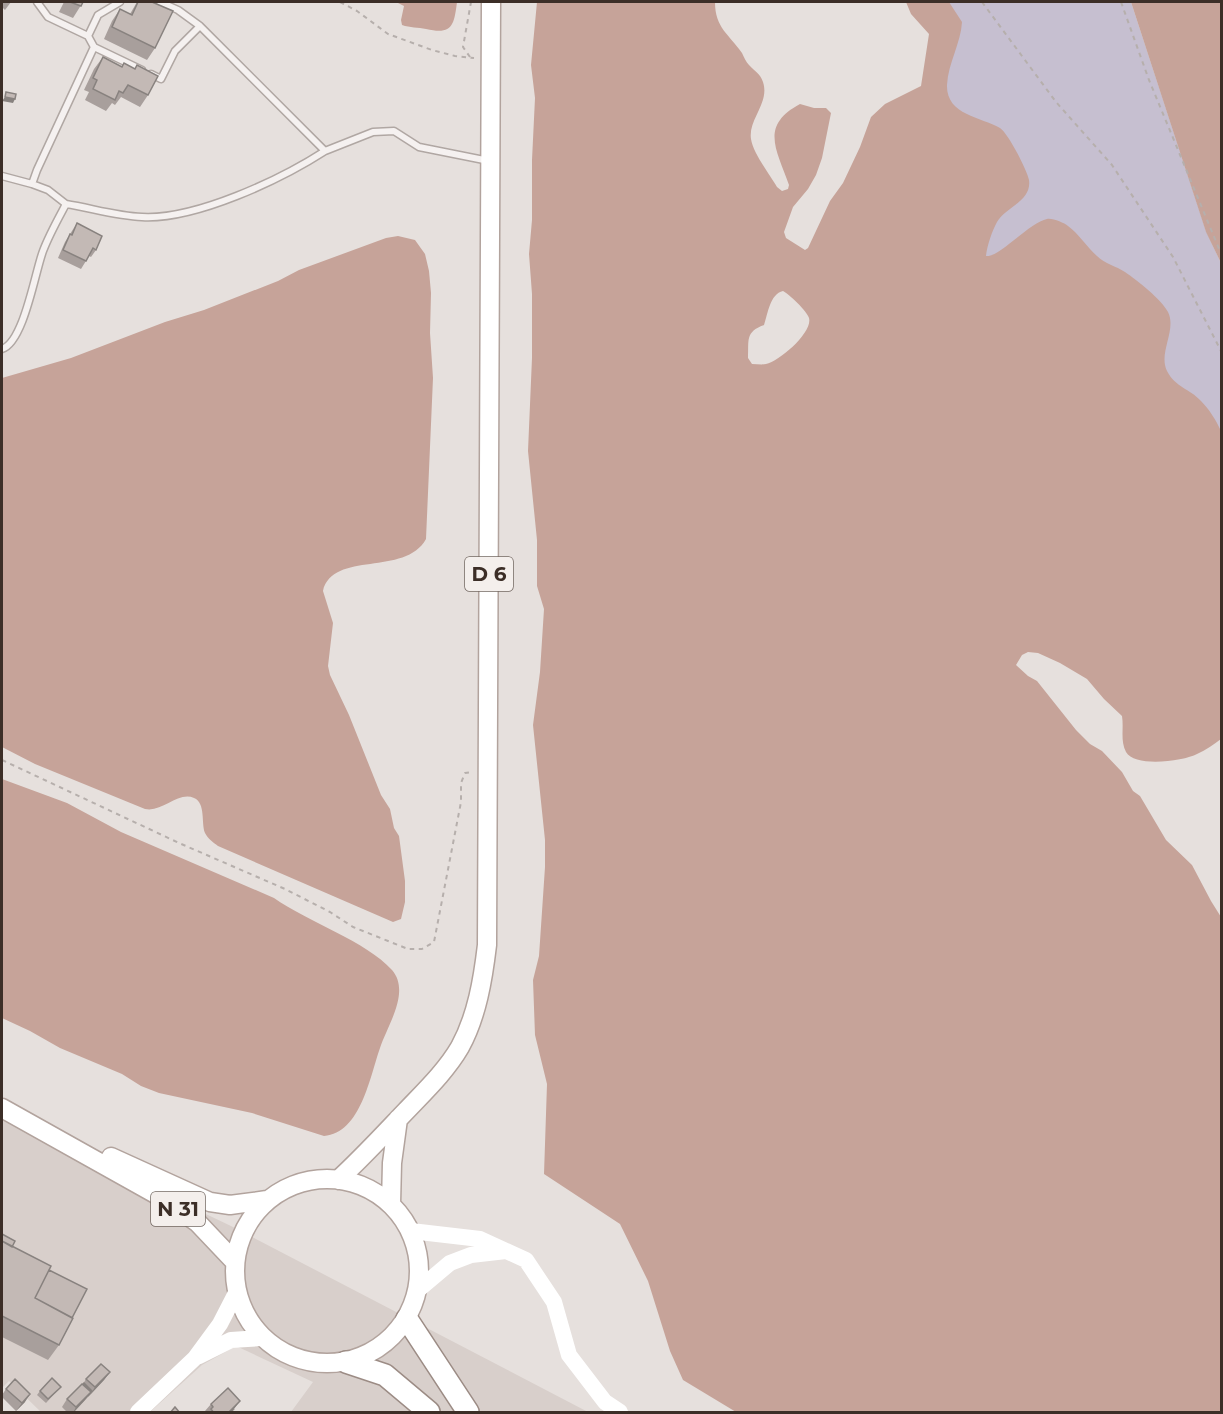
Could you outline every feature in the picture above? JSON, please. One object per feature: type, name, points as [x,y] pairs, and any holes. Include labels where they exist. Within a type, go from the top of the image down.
[{"type":"highway","points":[[407,1319],[468,1413]]},
{"type":"highway","points":[[346,1362],[385,1375],[429,1413]]},
{"type":"main road","name":"D 6","points":[[338,1180],[366,1154],[435,1081],[460,1047],[483,982],[487,945],[491,2]]},
{"type":"main road","name":"N 31","points":[[7,1111],[210,1202],[230,1205],[267,1200]]},
{"type":"main road","name":"N 31","points":[[7,1111],[161,1197],[198,1224],[234,1262]]},
{"type":"main road","points":[[391,1204],[392,1163],[398,1119]]},
{"type":"main road","points":[[338,1180],[365,1186],[391,1204],[411,1231],[420,1262],[419,1289],[407,1319],[381,1347],[346,1362],[316,1364],[287,1355],[262,1338],[248,1320],[237,1291],[234,1280],[234,1262],[245,1228],[267,1200],[299,1183],[338,1180]]},
{"type":"main road","points":[[411,1231],[480,1239],[526,1260],[554,1302],[569,1354],[605,1402],[620,1413]]},
{"type":"main road","points":[[419,1289],[450,1263],[471,1256],[508,1251]]},
{"type":"main road","points":[[138,1413],[195,1358],[220,1324],[237,1291]]},
{"type":"main road","points":[[195,1358],[231,1340],[262,1338]]},
{"type":"lane","points":[[37,2],[48,16],[88,36],[94,47],[161,79],[175,51],[200,26]]},
{"type":"lane","points":[[88,36],[98,15],[120,2]]},
{"type":"lane","points":[[160,2],[178,10],[200,26],[325,152]]},
{"type":"lane","points":[[32,184],[94,47]]},
{"type":"lane","points":[[2,176],[48,190],[66,204],[141,217],[186,213],[213,206],[303,165],[325,152],[373,132],[394,131],[419,147],[490,161]]},
{"type":"lane","points":[[2,349],[13,341],[43,251],[66,204]]},
{"type":"path","points":[[340,2],[388,33],[432,50],[470,57],[463,47],[471,2]]},
{"type":"path","points":[[982,2],[1056,102],[1112,165],[1173,257],[1221,353]]},
{"type":"path","points":[[1121,2],[1149,81],[1221,256]]},
{"type":"path","points":[[2,760],[179,843],[285,889],[330,912],[353,927],[408,949],[422,949],[434,942],[461,802],[461,783],[465,773],[473,771],[488,774]]},
{"type":"shaded area","points":[[396,2],[457,2],[455,17],[450,27],[435,31],[402,25],[404,6]]},
{"type":"shaded area","points":[[537,2],[715,2],[720,25],[763,82],[764,97],[753,125],[751,139],[762,164],[782,191],[788,189],[789,185],[776,150],[775,130],[779,121],[787,112],[800,104],[814,108],[826,108],[831,113],[822,158],[816,175],[793,207],[784,232],[786,238],[805,250],[830,201],[843,183],[871,117],[885,104],[921,86],[929,34],[911,14],[906,2],[949,2],[962,22],[948,77],[948,95],[958,109],[1003,131],[1017,152],[1029,180],[1029,187],[1023,199],[997,222],[986,256],[999,251],[1032,226],[1047,219],[1055,220],[1072,229],[1100,259],[1125,272],[1142,285],[1168,312],[1170,326],[1165,357],[1167,371],[1174,381],[1204,404],[1221,431],[1221,739],[1191,757],[1160,762],[1139,760],[1131,757],[1124,748],[1122,716],[1087,679],[1038,653],[1028,652],[1022,655],[1016,665],[1037,681],[1076,730],[1090,744],[1102,751],[1122,772],[1133,791],[1140,796],[1166,840],[1192,865],[1221,917],[1221,1412],[736,1412],[683,1380],[670,1351],[648,1281],[620,1224],[544,1174],[547,1084],[535,1035],[533,980],[539,956],[545,840],[533,725],[540,672],[544,609],[537,586],[537,540],[528,451],[532,358],[532,294],[529,254],[535,98],[531,65]],"holes":[[[783,291],[808,315],[809,324],[801,338],[779,358],[766,364],[752,364],[748,358],[749,337],[764,325],[775,296]]]},
{"type":"shaded area","points":[[933,2],[1131,2],[1206,231],[1221,263],[1221,568],[915,250]]},
{"type":"shaded area","points":[[1131,2],[1221,2],[1221,263],[1206,232]]},
{"type":"shaded area","points":[[398,236],[415,240],[425,254],[429,271],[433,378],[426,539],[416,550],[402,557],[340,571],[329,579],[323,591],[333,623],[328,666],[330,675],[349,715],[381,795],[390,809],[394,828],[399,836],[405,881],[405,902],[401,919],[393,922],[218,846],[205,833],[202,809],[194,798],[182,797],[158,808],[145,809],[35,764],[2,747],[2,378],[71,358],[165,322],[204,310],[278,281],[299,270],[386,238]]},
{"type":"shaded area","points":[[2,779],[67,803],[121,832],[274,898],[367,950],[392,970],[399,988],[396,1009],[380,1048],[368,1087],[347,1125],[337,1133],[324,1136],[252,1113],[159,1093],[141,1086],[122,1074],[60,1048],[2,1018]]},
{"type":"shaded area","points":[[2,1117],[231,1226],[588,1412],[291,1412],[313,1382],[236,1346],[202,1365],[150,1412],[41,1412],[9,1381],[2,1388]]},
{"type":"building","points":[[70,2],[83,2],[81,6]]},
{"type":"building","points":[[138,2],[152,2],[173,11],[155,48],[112,27],[120,9],[132,15]]},
{"type":"building","points":[[103,57],[122,67],[124,63],[135,69],[137,65],[158,76],[148,95],[128,85],[123,93],[119,91],[115,100],[93,89],[97,80],[93,78]]},
{"type":"building","points":[[6,92],[16,94],[15,99],[5,97]]},
{"type":"building","points":[[77,223],[102,236],[96,250],[93,248],[86,261],[63,250]]},
{"type":"building","points":[[2,1234],[15,1241],[12,1247],[2,1241]]},
{"type":"building","points":[[2,1241],[51,1266],[35,1298],[73,1318],[59,1345],[2,1316]]},
{"type":"building","points":[[49,1270],[87,1289],[72,1318],[35,1298]]},
{"type":"building","points":[[101,1364],[110,1372],[95,1387],[86,1379]]},
{"type":"building","points":[[52,1378],[61,1387],[48,1399],[40,1391]]},
{"type":"building","points":[[15,1379],[30,1394],[22,1403],[6,1389]]},
{"type":"building","points":[[82,1384],[91,1392],[76,1407],[67,1399]]},
{"type":"building","points":[[228,1388],[240,1401],[228,1413],[214,1413],[211,1404]]},
{"type":"building","points":[[175,1407],[180,1413],[170,1413]]}]
